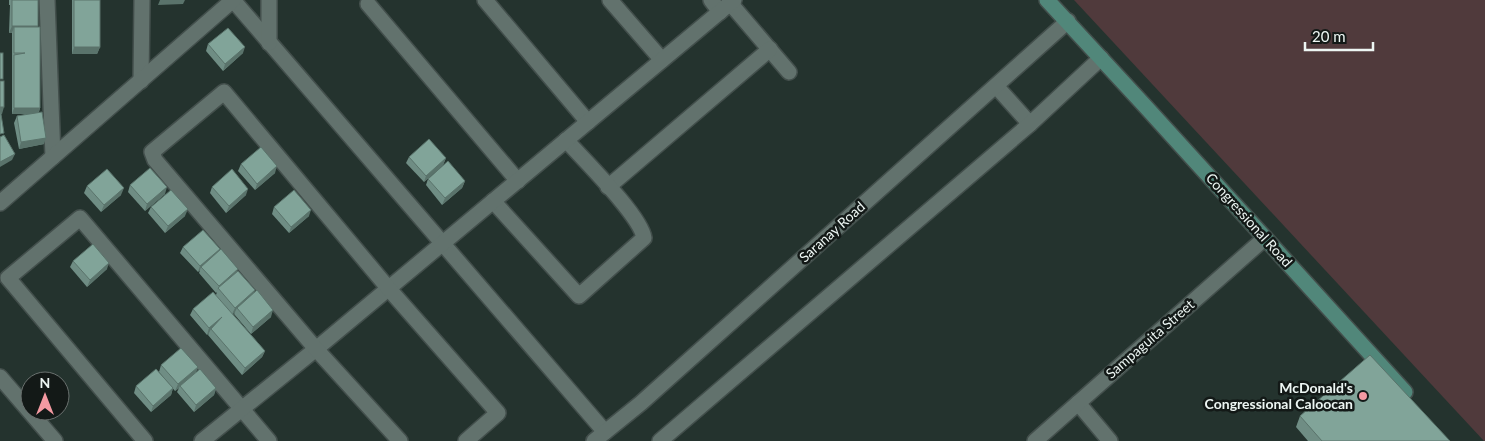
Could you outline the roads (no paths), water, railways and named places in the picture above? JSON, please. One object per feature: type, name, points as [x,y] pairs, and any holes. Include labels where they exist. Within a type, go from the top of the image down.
[{"type":"main road","name":"Congressional Road","points":[[1053,2],[1101,58],[1416,405]]},
{"type":"street","points":[[47,0],[53,157]]},
{"type":"street","points":[[141,81],[142,0]]},
{"type":"street","points":[[0,203],[233,0],[268,43],[443,243],[599,437]]},
{"type":"street","points":[[268,43],[269,0]]},
{"type":"street","points":[[485,0],[588,122]]},
{"type":"street","points":[[610,0],[662,60]]},
{"type":"street","points":[[368,4],[518,181]]},
{"type":"street","points":[[202,441],[389,289],[662,60],[724,4],[770,49],[789,72]]},
{"type":"street","name":"Saranay Road","points":[[599,437],[641,403],[1068,21]]},
{"type":"street","points":[[608,187],[770,49]]},
{"type":"street","points":[[660,441],[1030,124],[1101,58]]},
{"type":"street","points":[[996,86],[1030,124]]},
{"type":"street","points":[[400,441],[316,349],[155,160],[152,152],[224,92],[389,289],[498,413],[466,441]]},
{"type":"street","points":[[493,201],[579,296],[644,238],[643,232],[632,213],[566,140]]},
{"type":"street","points":[[145,441],[8,278],[80,218],[269,441]]},
{"type":"street","name":"Sampaguita Street","points":[[1035,441],[1265,238]]},
{"type":"street","points":[[0,377],[55,441]]},
{"type":"street","points":[[1078,403],[1110,441]]},
{"type":"place","name":"McDonald's Congressional Caloocan","points":[[1363,396]]}]
